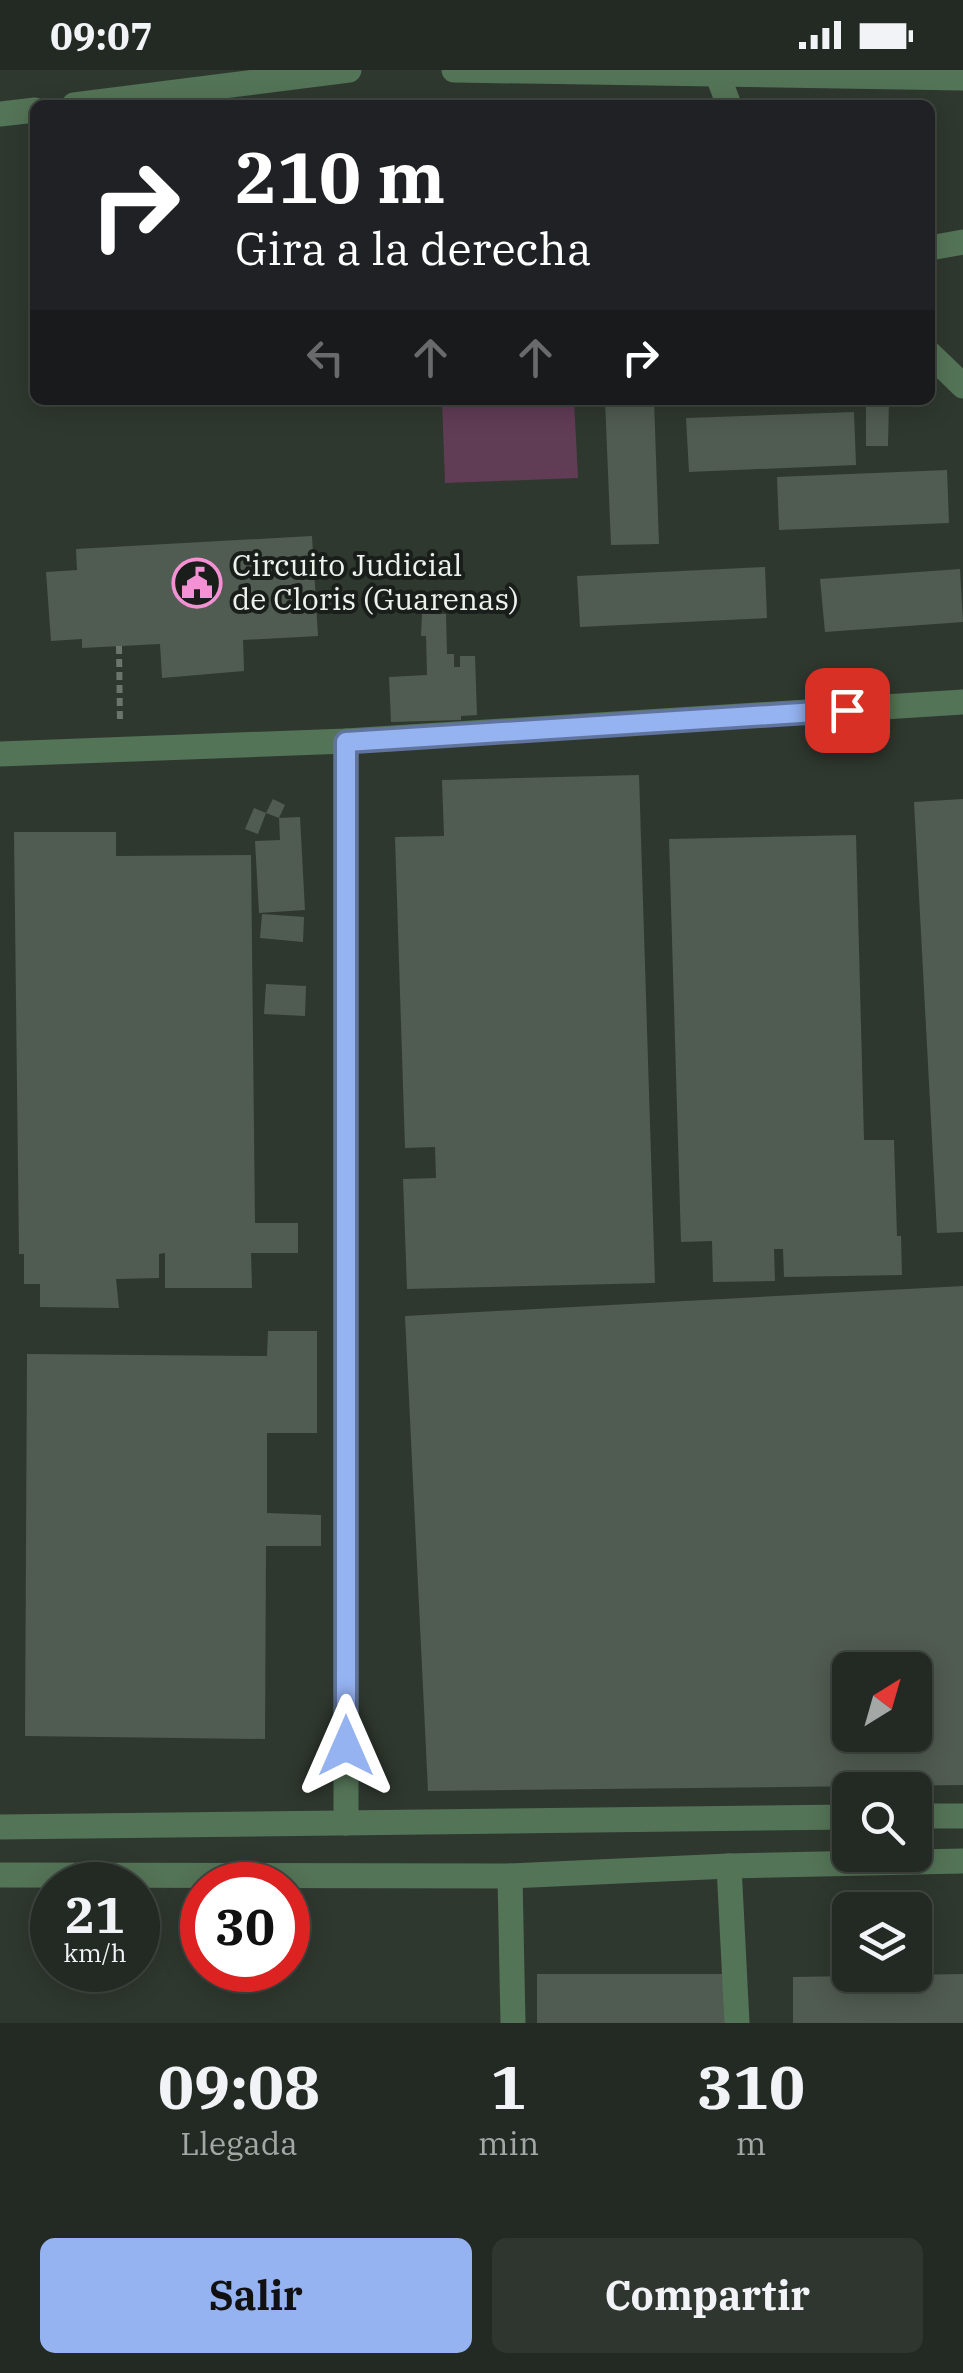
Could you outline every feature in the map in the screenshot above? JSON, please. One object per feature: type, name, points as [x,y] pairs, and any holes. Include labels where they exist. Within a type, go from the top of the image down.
[{"type":"street","points":[[113,100],[349,70]]},
{"type":"street","points":[[454,70],[963,78]]},
{"type":"street","points":[[718,76],[727,100]]},
{"type":"street","points":[[0,114],[30,111]]},
{"type":"street","points":[[935,247],[963,242]]},
{"type":"street","points":[[935,359],[963,386]]},
{"type":"street","points":[[0,754],[346,742],[963,702]]},
{"type":"street","points":[[346,742],[346,1824]]},
{"type":"street","points":[[932,1816],[963,1816]]},
{"type":"street","points":[[0,1827],[832,1817]]},
{"type":"street","points":[[0,1875],[510,1876],[963,1861]]},
{"type":"street","points":[[729,1866],[736,2023]]},
{"type":"street","points":[[510,1876],[512,2023]]},
{"type":"path","points":[[119,646],[120,750]]},
{"type":"shaded area","points":[[442,405],[574,405],[578,478],[445,483]]},
{"type":"building","points":[[605,405],[654,405],[659,544],[611,545]]},
{"type":"building","points":[[866,405],[889,405],[888,446],[866,446]]},
{"type":"building","points":[[854,412],[856,465],[689,472],[686,418]]},
{"type":"building","points":[[947,470],[949,523],[779,530],[777,477]]},
{"type":"building","name":"Circuito Judicial de Cloris (Guarenas)","points":[[312,536],[318,636],[243,640],[244,671],[162,678],[160,644],[82,648],[82,639],[51,641],[46,572],[77,570],[76,549]]},
{"type":"building","points":[[765,567],[767,618],[580,627],[577,576]]},
{"type":"building","points":[[960,569],[963,622],[825,632],[820,579]]},
{"type":"building","points":[[422,614],[446,614],[447,654],[454,654],[454,667],[460,667],[460,656],[475,656],[477,715],[461,716],[461,720],[391,722],[389,677],[427,675]]},
{"type":"building","points":[[639,775],[655,1283],[407,1289],[403,1179],[436,1178],[435,1147],[405,1148],[395,837],[444,836],[442,780]]},
{"type":"building","points":[[273,799],[285,805],[279,818],[266,813]]},
{"type":"building","points":[[963,799],[963,1232],[937,1233],[914,802]]},
{"type":"building","points":[[254,808],[266,813],[258,834],[245,829]]},
{"type":"building","points":[[300,817],[305,910],[259,913],[255,841],[280,840],[279,818]]},
{"type":"building","points":[[14,832],[116,832],[116,856],[251,855],[255,1223],[298,1223],[298,1253],[251,1253],[252,1288],[165,1288],[165,1253],[159,1254],[159,1278],[116,1279],[119,1308],[40,1307],[40,1284],[24,1284],[24,1254],[19,1254]]},
{"type":"building","points":[[856,835],[864,1140],[894,1140],[902,1275],[784,1277],[783,1249],[774,1249],[775,1281],[713,1282],[712,1241],[681,1242],[669,839]]},
{"type":"building","points":[[262,914],[304,917],[303,942],[260,938]]},
{"type":"building","points":[[266,984],[306,986],[305,1016],[264,1014]]},
{"type":"building","points":[[963,1286],[963,1785],[932,1785],[932,1772],[832,1772],[832,1786],[428,1791],[405,1316]]},
{"type":"building","points":[[268,1331],[317,1331],[317,1433],[267,1433],[267,1513],[321,1515],[321,1546],[266,1546],[265,1739],[25,1736],[27,1354],[267,1356]]},
{"type":"building","points":[[537,1974],[727,1974],[727,2023],[537,2023]]},
{"type":"building","points":[[963,1974],[963,2023],[793,2023],[793,1977],[832,1976],[832,1992],[932,1992],[932,1975]]},
{"type":"place","name":"Circuito Judicial de Cloris (Guarenas)","points":[[197,583]]},
{"type":"route","points":[[346,1746],[346,742],[847,710]]}]
